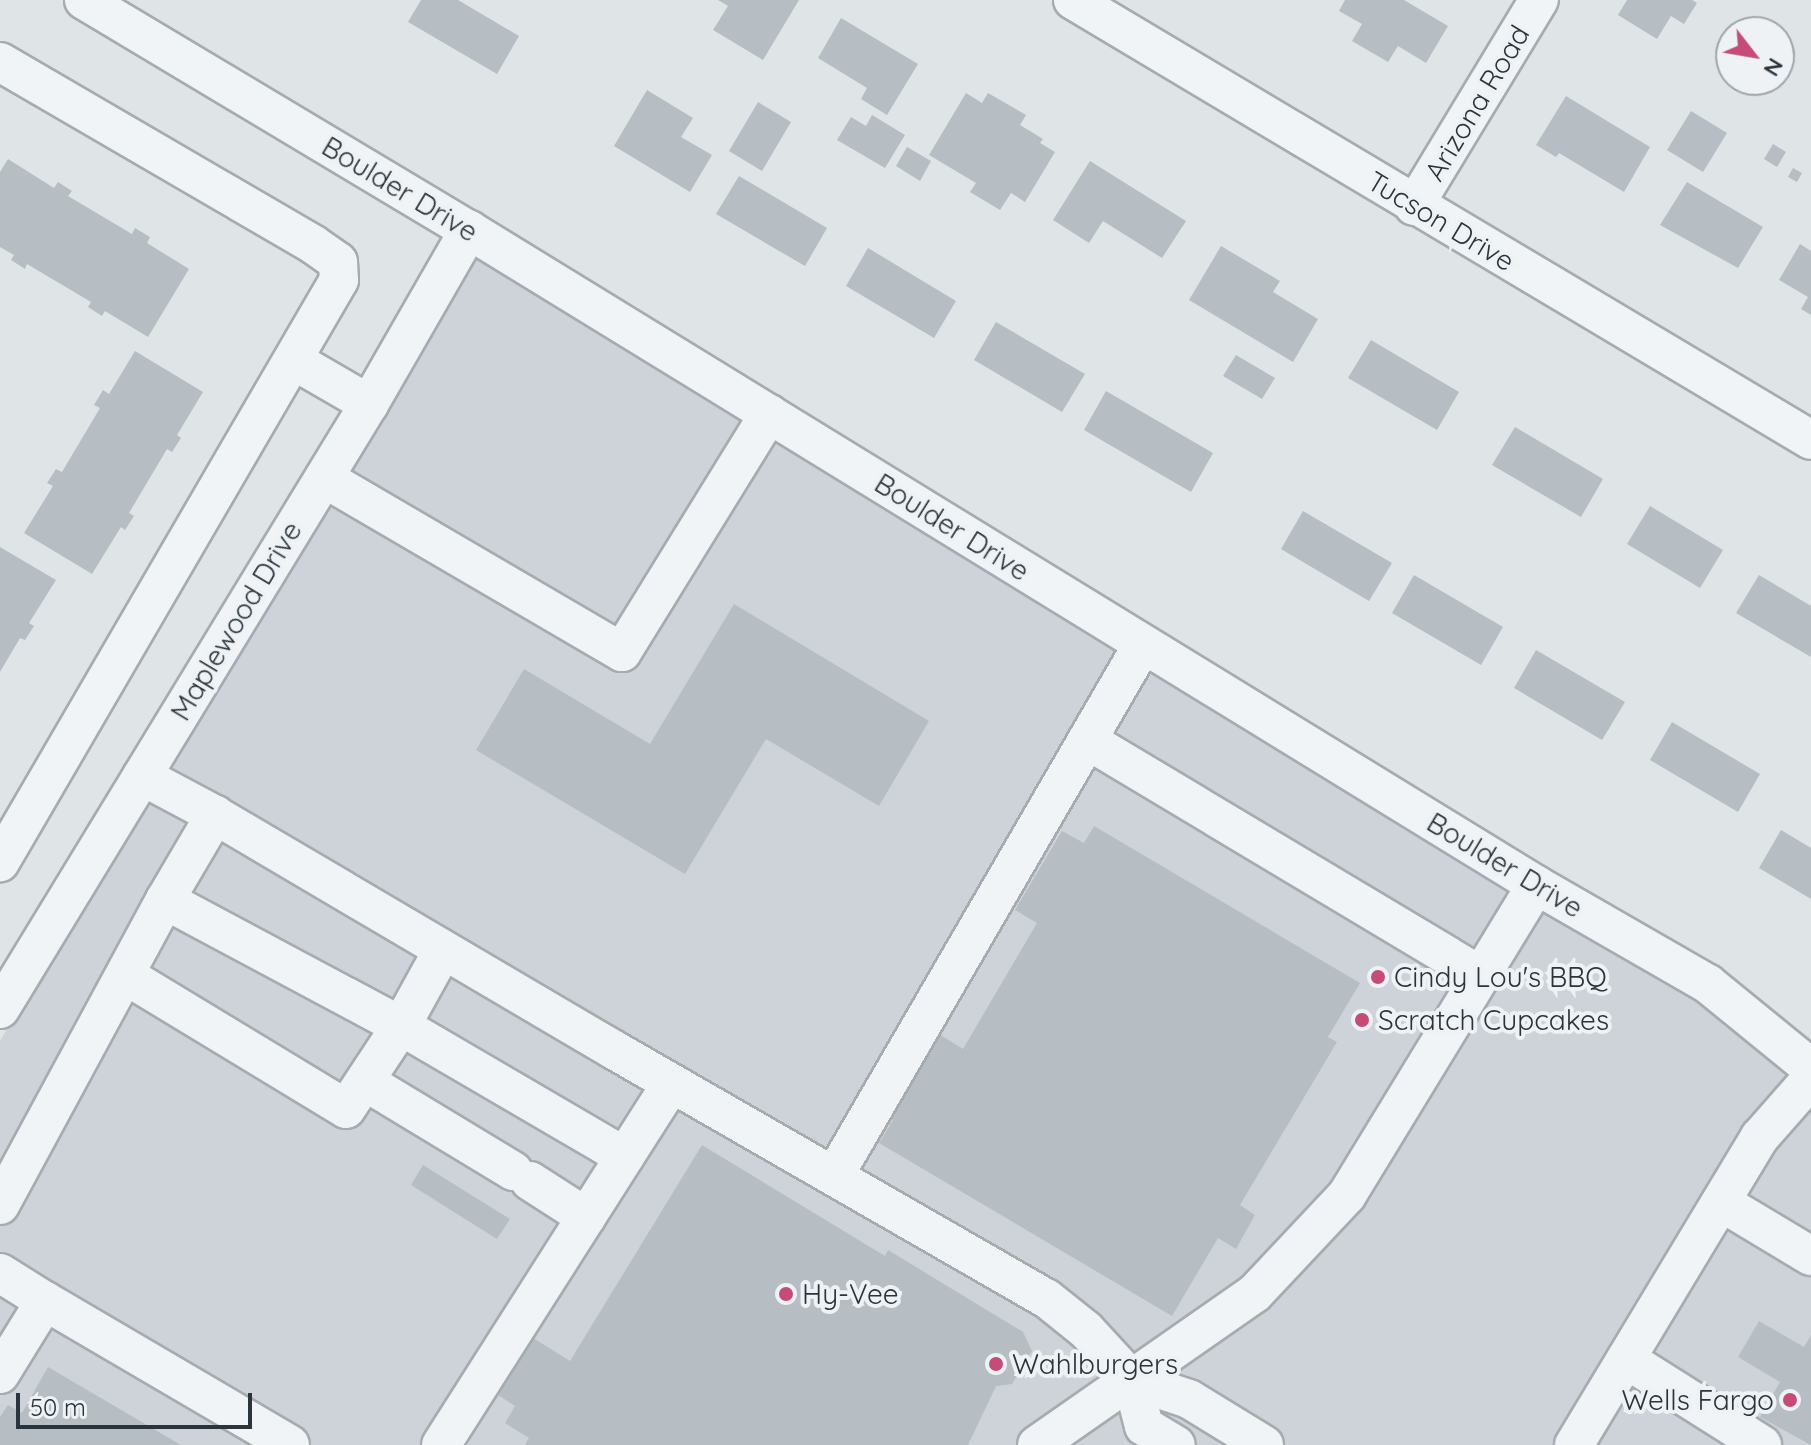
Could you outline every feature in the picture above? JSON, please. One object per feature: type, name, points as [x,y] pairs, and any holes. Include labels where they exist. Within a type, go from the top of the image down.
[{"type":"street","name":"Boulder Drive","points":[[84,0],[469,230],[1536,885],[1708,984],[1811,1068]]},
{"type":"street","name":"Tucson Drive","points":[[1073,0],[1811,440]]},
{"type":"street","name":"Arizona Road","points":[[1414,206],[1539,0]]},
{"type":"street","points":[[0,62],[314,245],[338,262],[339,280],[6,838]]},
{"type":"street","name":"Maplewood Drive","points":[[0,1009],[13,958],[142,776],[369,404],[469,230]]},
{"type":"street","points":[[293,360],[369,404]]},
{"type":"street","points":[[324,478],[622,652],[769,414]]},
{"type":"street","points":[[834,1176],[1143,644]]},
{"type":"street","points":[[1087,740],[1481,976]]},
{"type":"street","points":[[142,776],[215,815],[1046,1298],[1086,1330],[1132,1380],[1144,1426],[1176,1445]]},
{"type":"street","points":[[0,1205],[165,900],[215,815]]},
{"type":"street","points":[[1037,1445],[1255,1293],[1347,1195],[1536,885]]},
{"type":"street","points":[[165,900],[401,1026],[625,1157]]},
{"type":"street","points":[[356,1096],[401,1026],[443,950]]},
{"type":"street","points":[[125,975],[356,1096],[521,1176],[586,1217]]},
{"type":"street","points":[[1579,1443],[1760,1137],[1811,1079]]},
{"type":"street","points":[[441,1445],[672,1083]]},
{"type":"street","points":[[1721,1202],[1811,1256]]},
{"type":"street","points":[[0,1273],[290,1445]]},
{"type":"street","points":[[0,1374],[45,1301]]},
{"type":"street","points":[[1626,1359],[1762,1445]]},
{"type":"street","points":[[1132,1380],[1189,1399],[1264,1445]]},
{"type":"shaded area","points":[[469,230],[1811,1068],[1811,1445],[0,1445],[0,1041]]},
{"type":"building","points":[[421,0],[458,0],[519,36],[497,74],[408,22]]},
{"type":"building","points":[[718,0],[799,0],[763,60],[713,30],[728,6]]},
{"type":"building","points":[[1345,0],[1404,0],[1448,26],[1426,63],[1398,46],[1388,62],[1352,41],[1362,24],[1339,11]]},
{"type":"building","points":[[1627,0],[1692,0],[1697,3],[1684,24],[1671,16],[1657,39],[1618,15]]},
{"type":"building","points":[[841,18],[918,64],[887,115],[861,99],[867,88],[818,58]]},
{"type":"building","points":[[647,90],[693,118],[681,137],[712,155],[690,192],[614,146]]},
{"type":"building","points":[[966,93],[982,103],[988,93],[1026,115],[1020,125],[1043,139],[1040,143],[1055,152],[1025,202],[1011,193],[1000,210],[970,192],[976,183],[929,155]]},
{"type":"building","points":[[1566,96],[1650,147],[1624,192],[1559,153],[1556,157],[1536,145]]},
{"type":"building","points":[[758,102],[791,122],[762,171],[729,151]]},
{"type":"building","points":[[1691,111],[1727,133],[1703,172],[1667,150]]},
{"type":"building","points":[[872,115],[905,135],[885,168],[837,140],[851,117],[866,126]]},
{"type":"building","points":[[1773,144],[1786,152],[1777,167],[1764,159]]},
{"type":"building","points":[[907,147],[931,161],[920,181],[896,166]]},
{"type":"building","points":[[8,159],[54,188],[58,182],[72,191],[68,196],[132,234],[135,228],[150,237],[147,243],[189,269],[148,337],[105,311],[102,316],[88,307],[91,302],[27,264],[25,269],[11,260],[14,255],[0,247],[0,172]]},
{"type":"building","points":[[1090,161],[1186,221],[1162,258],[1103,221],[1089,243],[1053,220]]},
{"type":"building","points":[[1793,168],[1802,173],[1797,182],[1788,177]]},
{"type":"building","points":[[739,176],[827,228],[805,266],[716,214]]},
{"type":"building","points":[[1687,182],[1763,227],[1738,268],[1660,225]]},
{"type":"building","points":[[1800,244],[1811,251],[1811,315],[1801,309],[1808,297],[1779,280]]},
{"type":"building","points":[[1221,246],[1280,281],[1273,292],[1318,319],[1293,362],[1189,300]]},
{"type":"building","points":[[868,248],[956,301],[934,338],[846,286]]},
{"type":"building","points":[[996,322],[1085,374],[1062,412],[974,360]]},
{"type":"building","points":[[1371,340],[1459,392],[1437,430],[1348,378]]},
{"type":"building","points":[[135,351],[203,392],[177,435],[181,438],[172,452],[167,449],[129,513],[134,516],[125,530],[121,527],[92,574],[24,533],[53,486],[47,483],[56,469],[62,472],[100,408],[94,405],[103,390],[109,394]]},
{"type":"building","points":[[1236,355],[1275,378],[1262,399],[1223,376]]},
{"type":"building","points":[[1106,391],[1213,453],[1191,492],[1084,430]]},
{"type":"building","points":[[1515,427],[1603,479],[1581,517],[1492,465]]},
{"type":"building","points":[[1650,506],[1723,550],[1700,588],[1627,544]]},
{"type":"building","points":[[1303,511],[1392,563],[1369,601],[1281,549]]},
{"type":"building","points":[[0,547],[56,580],[29,623],[34,626],[25,640],[20,638],[0,672]]},
{"type":"building","points":[[1414,575],[1503,627],[1481,665],[1392,613]]},
{"type":"building","points":[[1759,575],[1811,606],[1811,657],[1736,613]]},
{"type":"building","points":[[734,604],[929,721],[879,806],[766,739],[685,874],[476,750],[524,669],[650,744]]},
{"type":"building","points":[[1536,650],[1625,702],[1602,740],[1514,688]]},
{"type":"building","points":[[1672,722],[1760,774],[1738,812],[1650,760]]},
{"type":"building","points":[[1094,826],[1360,983],[1328,1037],[1337,1042],[1240,1205],[1255,1215],[1236,1249],[1218,1238],[1172,1316],[879,1143],[893,1120],[881,1112],[931,1029],[963,1049],[1037,923],[1015,910],[1062,831],[1084,843]]},
{"type":"building","points":[[1781,830],[1811,848],[1811,899],[1759,868]]},
{"type":"building","name":"Hy-Vee","points":[[702,1145],[885,1256],[888,1250],[1023,1332],[1032,1351],[1012,1384],[996,1386],[968,1445],[525,1445],[529,1438],[505,1423],[515,1406],[498,1395],[533,1338],[570,1361]]},
{"type":"building","points":[[423,1165],[510,1219],[497,1239],[411,1185]]},
{"type":"building","name":"Wells Fargo","points":[[1759,1321],[1804,1347],[1811,1335],[1811,1445],[1760,1417],[1780,1382],[1738,1357]]},
{"type":"building","points":[[48,1367],[181,1445],[0,1445],[0,1417],[8,1405],[22,1413]]},
{"type":"place","name":"Cindy Lou's BBQ","points":[[1378,977]]},
{"type":"place","name":"Scratch Cupcakes","points":[[1362,1020]]},
{"type":"place","name":"Hy-Vee","points":[[786,1294]]},
{"type":"place","name":"Wahlburgers","points":[[996,1364]]},
{"type":"place","name":"Wells Fargo","points":[[1790,1400]]}]
